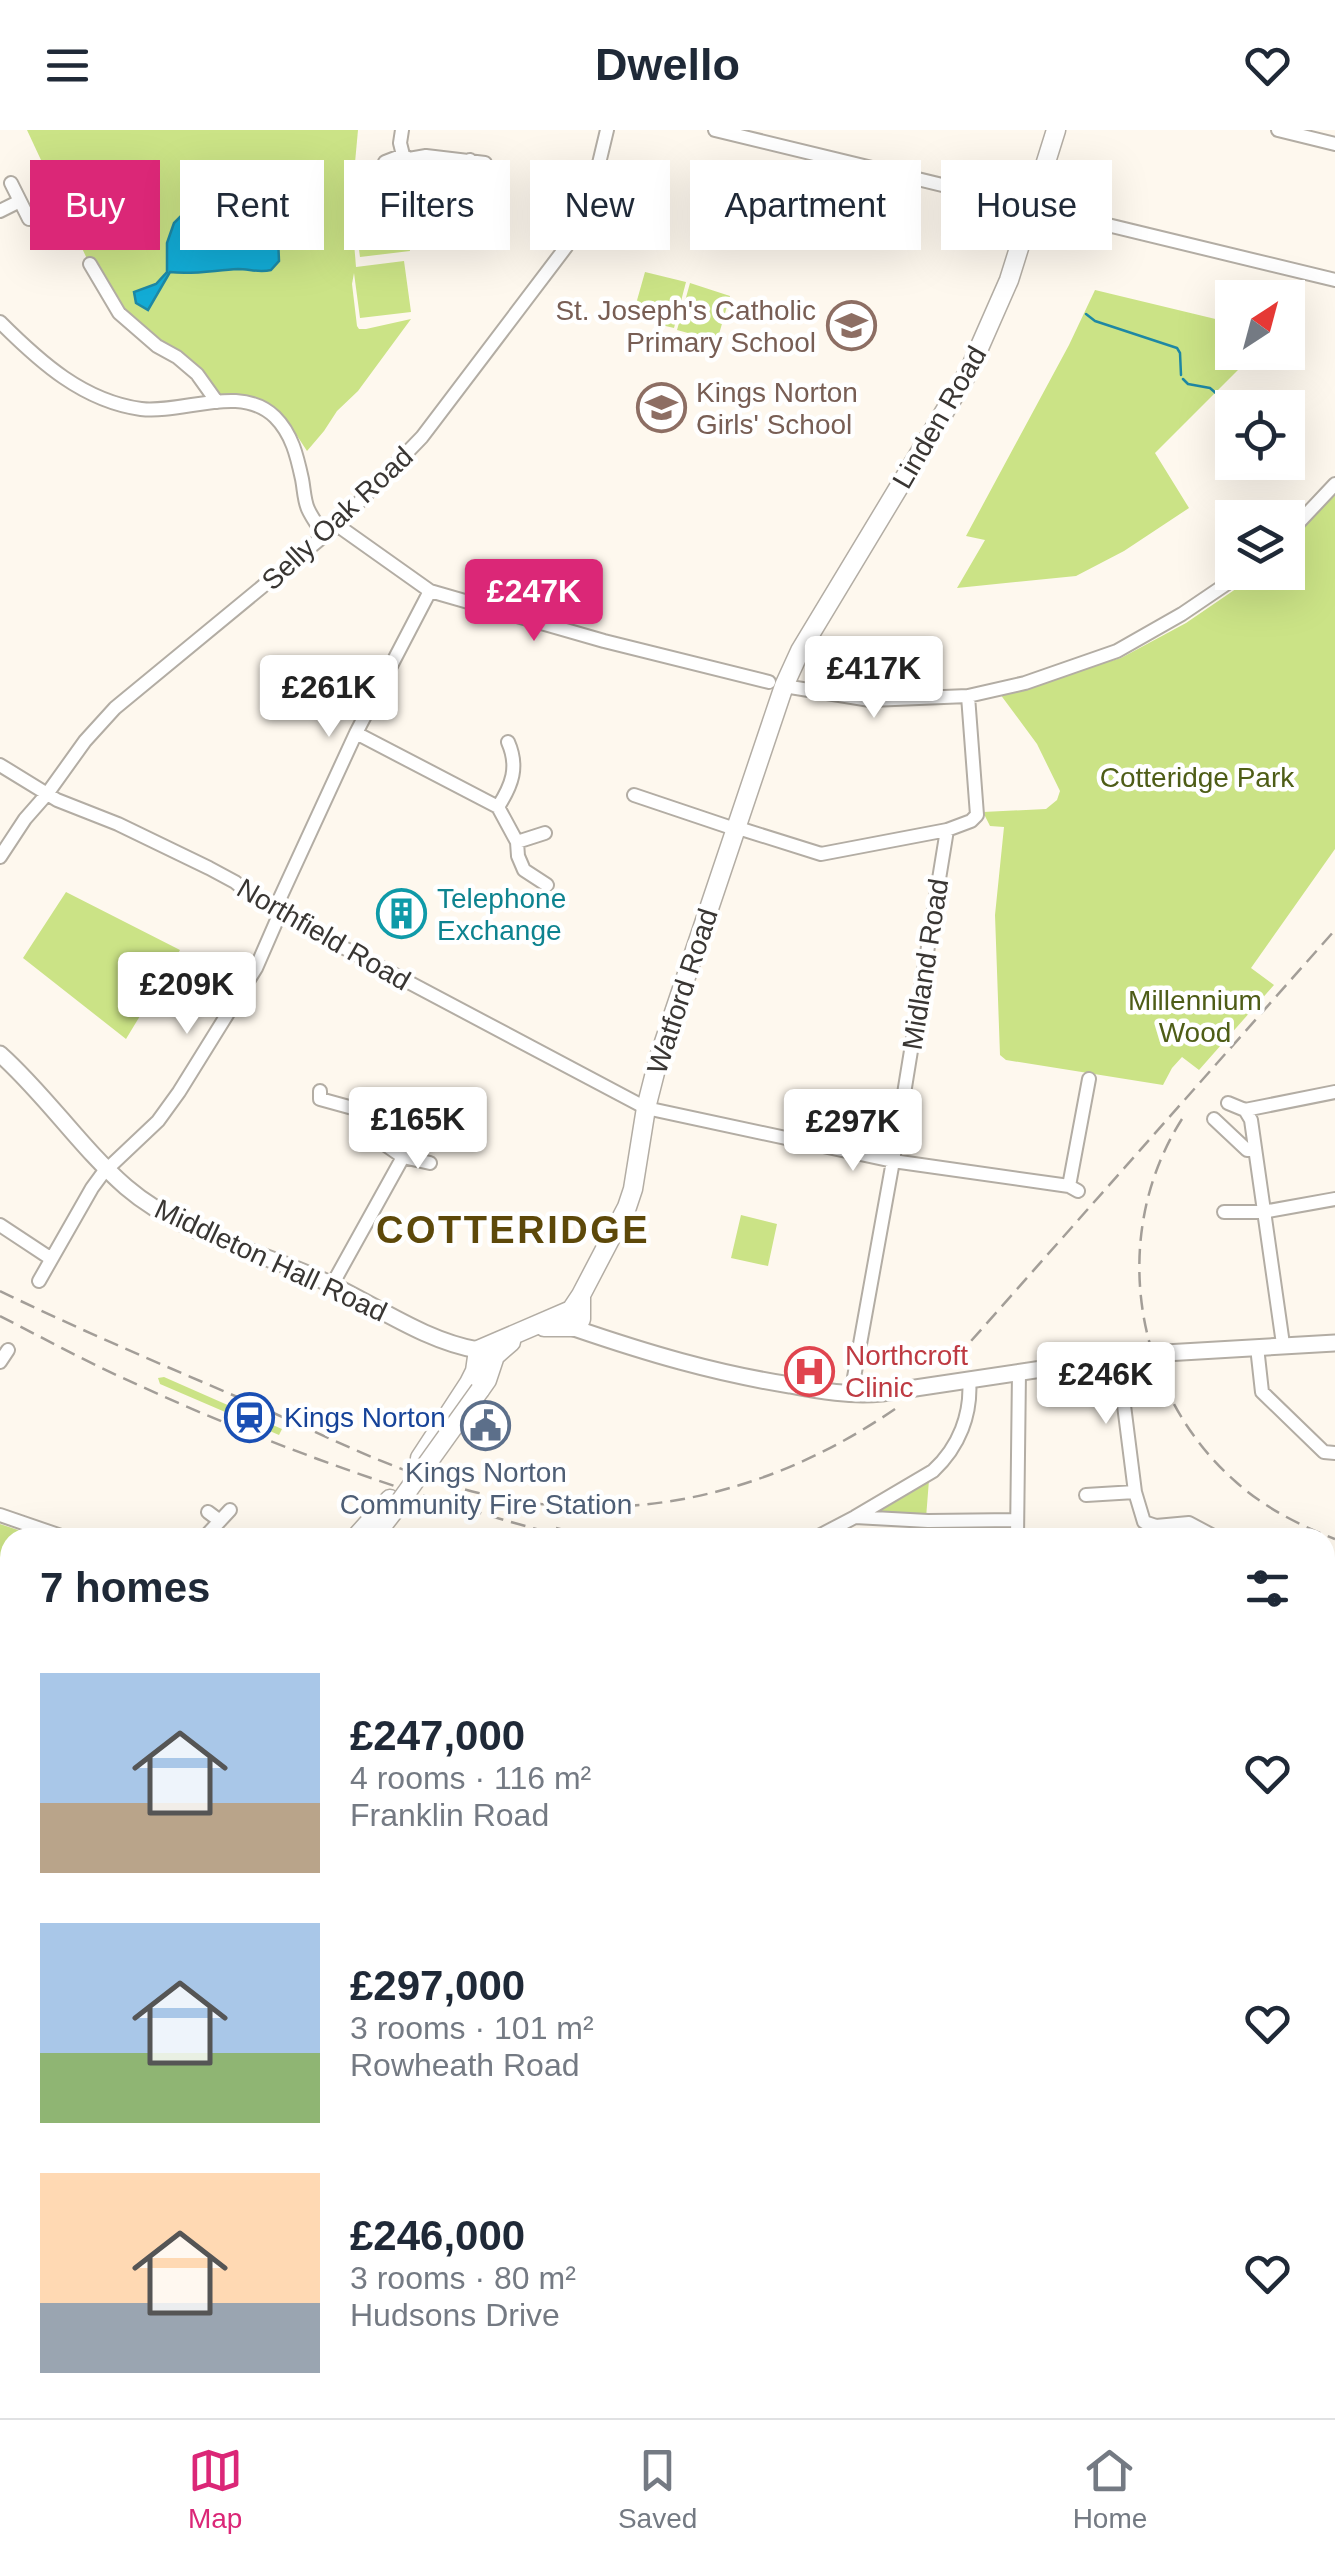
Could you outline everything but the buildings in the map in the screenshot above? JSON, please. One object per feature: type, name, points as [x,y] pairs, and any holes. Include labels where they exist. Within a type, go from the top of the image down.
[{"type":"highway","name":"Linden Road","points":[[1047,160],[1056,130]]},
{"type":"highway","name":"Linden Road","points":[[777,684],[969,371],[1000,304],[1018,250]]},
{"type":"highway","name":"Watford Road","points":[[574,1315],[626,1207],[637,1171],[646,1108],[659,1057],[735,828],[777,684]]},
{"type":"highway","points":[[378,1528],[486,1354],[526,1331],[574,1315]]},
{"type":"highway","points":[[365,1528],[409,1484],[414,1484],[487,1380],[486,1354]]},
{"type":"main road","name":"Middleton Hall Road","points":[[0,1054],[108,1169],[148,1204],[193,1228],[332,1285],[440,1340],[486,1354]]},
{"type":"main road","points":[[574,1315],[600,1338],[672,1361],[852,1394],[882,1393],[1142,1354],[1335,1343]]},
{"type":"street","points":[[402,130],[403,155]]},
{"type":"street","name":"Selly Oak Road","points":[[0,857],[85,740],[127,696],[337,525],[422,437],[566,247],[590,206],[607,130]]},
{"type":"street","points":[[714,130],[941,184]]},
{"type":"street","points":[[1278,130],[1335,144]]},
{"type":"street","points":[[390,160],[403,155],[461,160]]},
{"type":"street","points":[[10,183],[28,219]]},
{"type":"street","points":[[0,211],[20,202]]},
{"type":"street","points":[[1112,226],[1335,280]]},
{"type":"street","points":[[90,264],[119,313],[197,374],[217,402]]},
{"type":"street","points":[[0,322],[24,347],[76,387],[111,401],[160,410],[229,400],[263,408],[280,423],[295,447],[306,507],[324,535]]},
{"type":"street","points":[[1305,516],[1335,484]]},
{"type":"street","points":[[337,525],[430,591],[548,626],[777,684],[870,700],[968,696],[1025,684],[1117,652],[1217,590]]},
{"type":"street","points":[[38,1282],[92,1188],[158,1121],[256,968],[356,734],[430,591]]},
{"type":"street","points":[[634,795],[821,854],[946,830],[977,815],[968,696]]},
{"type":"street","points":[[356,734],[498,806],[517,842],[524,870],[547,885]]},
{"type":"street","points":[[498,806],[510,788],[515,769],[508,742]]},
{"type":"street","name":"Northfield Road","points":[[0,765],[47,794],[209,868],[277,912],[646,1108],[893,1161],[1073,1189],[1088,1078]]},
{"type":"street","name":"Midland Road","points":[[852,1394],[946,830]]},
{"type":"street","points":[[517,842],[545,833]]},
{"type":"street","points":[[1245,1110],[1335,1092]]},
{"type":"street","points":[[319,1100],[360,1110],[370,1117],[359,1133],[402,1157],[430,1163]]},
{"type":"street","points":[[1228,1103],[1245,1110],[1252,1120],[1282,1344]]},
{"type":"street","points":[[1214,1118],[1246,1150],[1255,1150]]},
{"type":"street","points":[[332,1285],[402,1157]]},
{"type":"street","points":[[1224,1212],[1263,1212],[1335,1199]]},
{"type":"street","points":[[0,1225],[50,1258]]},
{"type":"street","points":[[1257,1347],[1262,1392],[1324,1452],[1335,1453]]},
{"type":"street","points":[[1118,1358],[1142,1517],[1156,1526],[1189,1524],[1197,1528]]},
{"type":"street","points":[[1017,1528],[1019,1372]]},
{"type":"street","points":[[834,1528],[941,1464],[959,1438],[970,1394],[969,1380]]},
{"type":"street","points":[[1086,1496],[1136,1492]]},
{"type":"street","points":[[213,1528],[230,1510]]},
{"type":"street","points":[[208,1512],[220,1521]]},
{"type":"street","points":[[0,1515],[38,1528]]},
{"type":"street","points":[[854,1517],[1017,1520]]},
{"type":"green space","points":[[27,130],[358,130],[355,160],[344,160],[344,250],[355,250],[356,267],[404,261],[411,312],[360,318],[354,273],[357,326],[366,329],[411,319],[307,451],[288,422],[263,404],[216,395],[178,349],[171,351],[123,312],[88,261],[83,250],[160,250],[160,160],[41,160]]},
{"type":"green space","points":[[359,250],[410,250],[410,251],[360,257]]},
{"type":"green space","points":[[645,272],[686,282],[674,328],[632,318]]},
{"type":"green space","points":[[690,283],[730,296],[717,341],[677,330]]},
{"type":"green space","points":[[1095,290],[1215,319],[1215,370],[1238,370],[1155,453],[1189,508],[1124,551],[1076,576],[957,588],[985,540],[966,536]]},
{"type":"green space","name":"Cotteridge Park","points":[[1335,493],[1335,849],[1251,968],[1274,985],[1199,1070],[1182,1057],[1163,1085],[1006,1060],[1000,1055],[995,915],[1004,827],[990,826],[983,812],[1046,809],[1057,800],[1060,791],[1037,744],[1000,694],[1121,658],[1186,623],[1234,590],[1305,590],[1305,525]]},
{"type":"green space","points":[[66,892],[180,950],[126,1039],[23,958]]},
{"type":"green space","points":[[741,1215],[777,1224],[768,1266],[731,1258]]},
{"type":"green space","points":[[164,1377],[282,1429],[279,1435],[160,1384],[158,1378]]},
{"type":"green space","points":[[929,1480],[926,1518],[875,1514]]},
{"type":"water","points":[[180,217],[180,250],[279,250],[279,261],[271,270],[170,272],[148,310],[136,303],[134,292],[156,284],[167,272],[167,243]]},
{"type":"waterway","points":[[1086,314],[1095,321],[1177,348],[1181,375]]},
{"type":"waterway","points":[[1183,379],[1215,392]]},
{"type":"railway","points":[[956,1358],[1335,930]]},
{"type":"railway","points":[[1182,1119],[1159,1164],[1145,1212],[1139,1261],[1143,1310],[1154,1358],[1174,1404],[1201,1445],[1259,1500],[1308,1528]]},
{"type":"railway","points":[[0,1291],[386,1463],[492,1496],[553,1505],[614,1507],[673,1501],[731,1488],[844,1441],[898,1407]]},
{"type":"railway","points":[[0,1316],[123,1378],[287,1448],[455,1506],[534,1528]]},
{"type":"place","name":"St. Joseph's Catholic Primary School","points":[[851,326]]},
{"type":"place","name":"Kings Norton Girls' School","points":[[661,408]]},
{"type":"place","name":"Telephone Exchange","points":[[402,914]]},
{"type":"place","name":"Northcroft Clinic","points":[[810,1371]]},
{"type":"place","name":"Kings Norton","points":[[249,1417]]},
{"type":"place","name":"Kings Norton Community Fire Station","points":[[486,1425]]},
{"type":"district","name":"COTTERIDGE","points":[[513,1230]]},
{"type":"park label","name":"Millennium Wood","points":[[1195,1016]]}]
